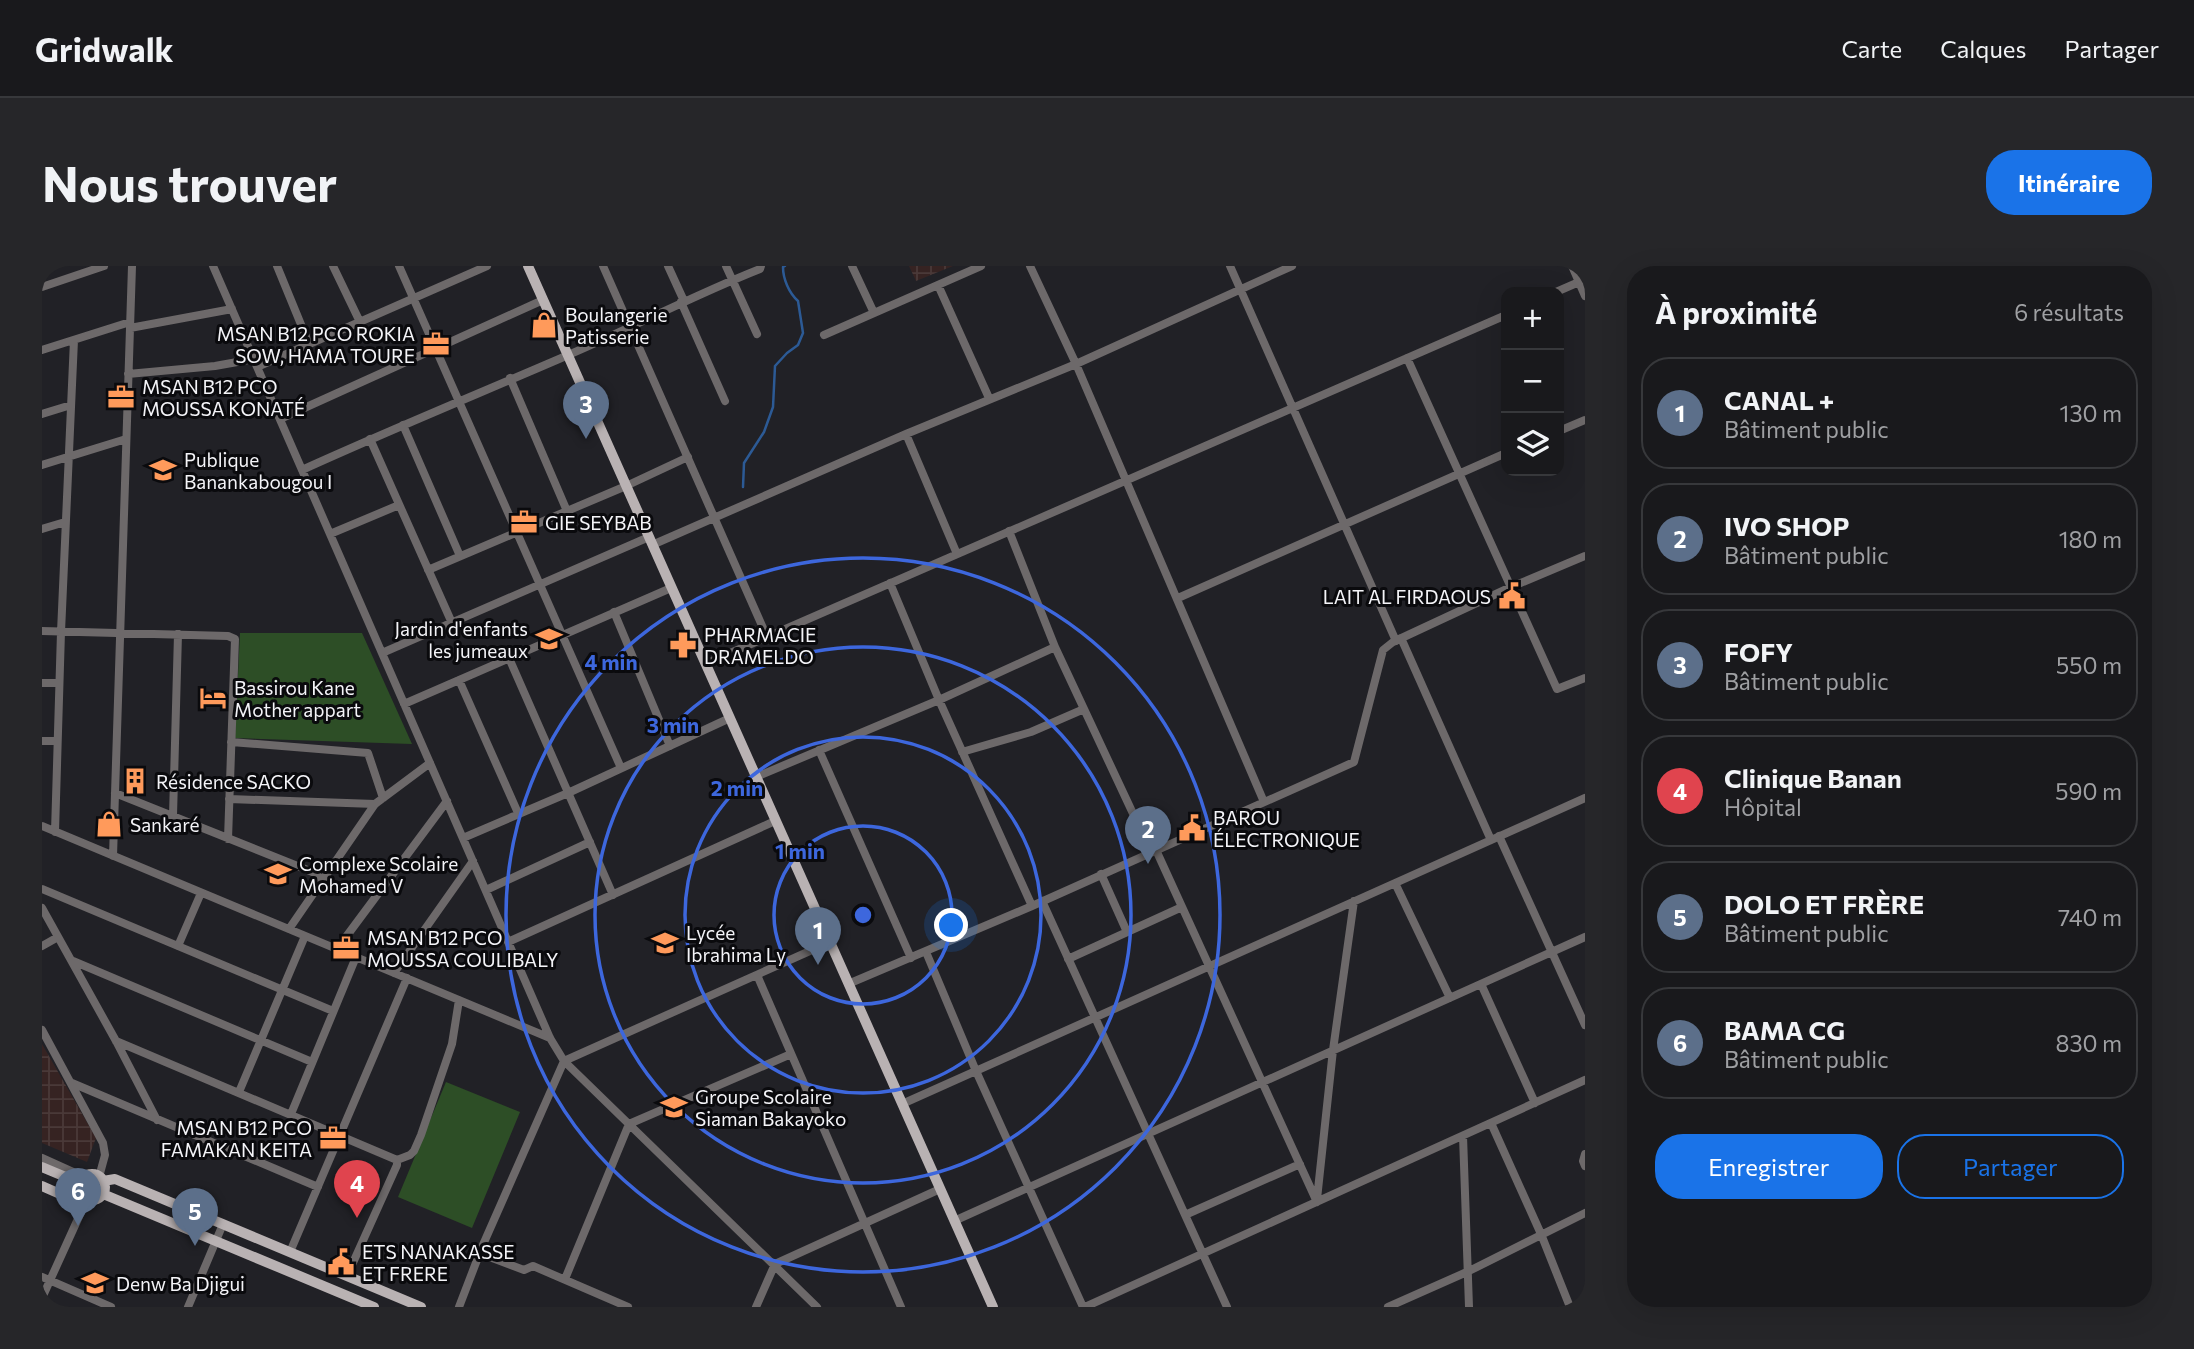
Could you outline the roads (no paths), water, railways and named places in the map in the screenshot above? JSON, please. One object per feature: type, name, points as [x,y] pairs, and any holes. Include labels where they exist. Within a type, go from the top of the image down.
[{"type":"main road","points":[[528,266],[993,1307]]},
{"type":"main road","points":[[42,1167],[82,1180]]},
{"type":"main road","points":[[84,1197],[79,1189],[82,1180],[92,1174],[101,1179],[115,1179],[421,1307]]},
{"type":"main road","points":[[42,1186],[69,1198],[98,1199],[105,1188],[101,1179]]},
{"type":"main road","points":[[103,1194],[374,1307]]},
{"type":"street","points":[[42,287],[104,266]]},
{"type":"street","points":[[113,856],[132,266]]},
{"type":"street","points":[[213,266],[550,1038],[564,1061],[817,1307]]},
{"type":"street","points":[[276,266],[309,344]]},
{"type":"street","points":[[333,266],[360,322]]},
{"type":"street","points":[[399,266],[621,768]]},
{"type":"street","points":[[459,266],[464,276]]},
{"type":"street","points":[[128,374],[256,363],[309,344],[487,266]]},
{"type":"street","points":[[603,266],[767,637]]},
{"type":"street","points":[[668,266],[725,401]]},
{"type":"street","points":[[726,266],[757,334]]},
{"type":"street","points":[[302,470],[568,355],[682,301],[760,269],[761,266]]},
{"type":"street","points":[[852,266],[874,313]]},
{"type":"street","points":[[824,335],[981,266]]},
{"type":"street","points":[[1030,266],[1076,364],[1264,802]]},
{"type":"street","points":[[1230,266],[1398,640],[1552,952],[1585,1025]]},
{"type":"street","points":[[382,653],[540,584],[714,518],[989,398],[1076,364],[1292,266]]},
{"type":"street","points":[[1572,266],[1585,296]]},
{"type":"street","points":[[1564,289],[1579,282]]},
{"type":"street","points":[[938,285],[989,398]]},
{"type":"street","points":[[280,419],[543,300]]},
{"type":"street","points":[[42,351],[130,325],[232,309]]},
{"type":"street","points":[[705,664],[1501,317]]},
{"type":"street","points":[[55,832],[74,340]]},
{"type":"street","points":[[1407,358],[1557,689],[1585,678]]},
{"type":"street","points":[[510,378],[567,511]]},
{"type":"street","points":[[42,414],[71,405]]},
{"type":"street","points":[[1564,429],[1585,420]]},
{"type":"street","points":[[403,425],[460,556]]},
{"type":"street","points":[[906,434],[957,554]]},
{"type":"street","points":[[42,465],[126,439]]},
{"type":"street","points":[[370,439],[452,623]]},
{"type":"street","points":[[1178,598],[1501,455]]},
{"type":"street","points":[[428,570],[688,457]]},
{"type":"street","points":[[330,534],[399,505]]},
{"type":"street","points":[[42,529],[65,522]]},
{"type":"street","points":[[1009,531],[1055,647],[1182,907],[1317,1202]]},
{"type":"street","points":[[848,984],[1032,906],[1354,762],[1383,650],[1398,640],[1511,587],[1585,556]]},
{"type":"street","points":[[890,583],[939,700],[1032,906]]},
{"type":"street","points":[[404,704],[671,588]]},
{"type":"street","points":[[614,612],[670,746]]},
{"type":"street","points":[[42,631],[228,636],[235,639],[228,839]]},
{"type":"street","points":[[173,816],[178,634]]},
{"type":"street","points":[[756,777],[939,700],[1055,647]]},
{"type":"street","points":[[509,658],[613,895]]},
{"type":"street","points":[[459,680],[518,813]]},
{"type":"street","points":[[42,683],[59,683]]},
{"type":"street","points":[[962,752],[1031,732],[1084,709]]},
{"type":"street","points":[[463,838],[730,718]]},
{"type":"street","points":[[42,741],[57,741]]},
{"type":"street","points":[[231,742],[368,753],[383,798]]},
{"type":"street","points":[[820,750],[911,958]]},
{"type":"street","points":[[289,929],[375,804],[430,763]]},
{"type":"street","points":[[115,793],[315,873],[322,880]]},
{"type":"street","points":[[902,1104],[1585,798]]},
{"type":"street","points":[[229,799],[375,804]]},
{"type":"street","points":[[337,949],[447,801]]},
{"type":"street","points":[[509,942],[775,821]]},
{"type":"street","points":[[42,827],[550,1038]]},
{"type":"street","points":[[486,890],[590,842]]},
{"type":"street","points":[[394,973],[473,861]]},
{"type":"street","points":[[1101,874],[1127,932]]},
{"type":"street","points":[[1395,883],[1450,998]]},
{"type":"street","points":[[42,889],[334,1011]]},
{"type":"street","points":[[178,946],[201,893]]},
{"type":"street","points":[[1042,901],[1227,1307]]},
{"type":"street","points":[[1317,1202],[1333,1050],[1354,901]]},
{"type":"street","points":[[1068,959],[1182,907]]},
{"type":"street","points":[[42,908],[157,1120]]},
{"type":"street","points":[[239,1092],[305,936]]},
{"type":"street","points":[[42,946],[58,937]]},
{"type":"street","points":[[954,1221],[1585,937]]},
{"type":"street","points":[[458,1307],[564,1061],[830,942]]},
{"type":"street","points":[[926,952],[1028,1188],[1084,1307],[1585,1080]]},
{"type":"street","points":[[291,1114],[356,957]]},
{"type":"street","points":[[73,961],[312,1062]]},
{"type":"street","points":[[757,975],[901,1307]]},
{"type":"street","points":[[290,1252],[407,978]]},
{"type":"street","points":[[1481,984],[1535,1103]]},
{"type":"street","points":[[116,1041],[397,1160],[414,1151],[421,1135],[452,1044],[459,1000]]},
{"type":"street","points":[[42,1030],[105,1149],[101,1179]]},
{"type":"street","points":[[42,1055],[52,1049]]},
{"type":"street","points":[[565,1279],[629,1124],[791,1054]]},
{"type":"street","points":[[72,1083],[318,1187]]},
{"type":"street","points":[[1491,1123],[1541,1234],[1570,1307]]},
{"type":"street","points":[[1463,1136],[1469,1307]]},
{"type":"street","points":[[1585,1154],[1585,1166]]},
{"type":"street","points":[[42,1157],[82,1180]]},
{"type":"street","points":[[347,1276],[397,1160]]},
{"type":"street","points":[[1185,1215],[1300,1164]]},
{"type":"street","points":[[756,1307],[775,1264],[940,1189]]},
{"type":"street","points":[[42,1298],[46,1279],[84,1197]]},
{"type":"street","points":[[1388,1307],[1469,1271],[1585,1213]]},
{"type":"street","points":[[188,1307],[223,1224]]},
{"type":"street","points":[[480,1253],[524,1270],[533,1266],[628,1307]]},
{"type":"street","points":[[46,1279],[111,1307]]},
{"type":"waterway","points":[[743,487],[744,463],[764,432],[773,407],[775,366],[798,345],[803,333],[798,301],[789,290],[784,276],[785,266]]},
{"type":"place","name":"Boulangerie Patisserie","points":[[544,325]]},
{"type":"place","name":"MSAN B12 PCO ROKIA SOW, HAMA TOURE","points":[[436,344]]},
{"type":"place","name":"MSAN B12 PCO MOUSSA KONATÉ","points":[[121,397]]},
{"type":"place","name":"FOFY","points":[[586,439]]},
{"type":"place","name":"Publique Banankabougou I","points":[[163,470]]},
{"type":"place","name":"GIE SEYBAB","points":[[524,522]]},
{"type":"place","name":"LAIT AL FIRDAOUS","points":[[1512,596]]},
{"type":"place","name":"Jardin d'enfants les jumeaux","points":[[549,639]]},
{"type":"place","name":"PHARMACIE DRAMELDO","points":[[683,645]]},
{"type":"place","name":"Bassirou Kane Mother appart","points":[[213,698]]},
{"type":"place","name":"Résidence SACKO","points":[[135,781]]},
{"type":"place","name":"Sankaré","points":[[109,824]]},
{"type":"place","name":"BAROU ÉLECTRONIQUE","points":[[1192,828]]},
{"type":"place","name":"IVO SHOP","points":[[1148,864]]},
{"type":"place","name":"Complexe Scolaire Mohamed V","points":[[278,874]]},
{"type":"place","name":"Lycée Ibrahima Ly","points":[[665,943]]},
{"type":"place","name":"MSAN B12 PCO MOUSSA COULIBALY","points":[[346,948]]},
{"type":"place","name":"CANAL +","points":[[818,965]]},
{"type":"place","name":"Groupe Scolaire Siaman Bakayoko","points":[[674,1107]]},
{"type":"place","name":"MSAN B12 PCO FAMAKAN KEITA","points":[[333,1138]]},
{"type":"place","name":"Clinique Banan","points":[[357,1218]]},
{"type":"place","name":"BAMA CG","points":[[78,1226]]},
{"type":"place","name":"DOLO ET FRÈRE","points":[[195,1246]]},
{"type":"place","name":"ETS NANAKASSE ET FRERE","points":[[341,1262]]},
{"type":"place","name":"Denw Ba Djigui","points":[[95,1283]]}]
